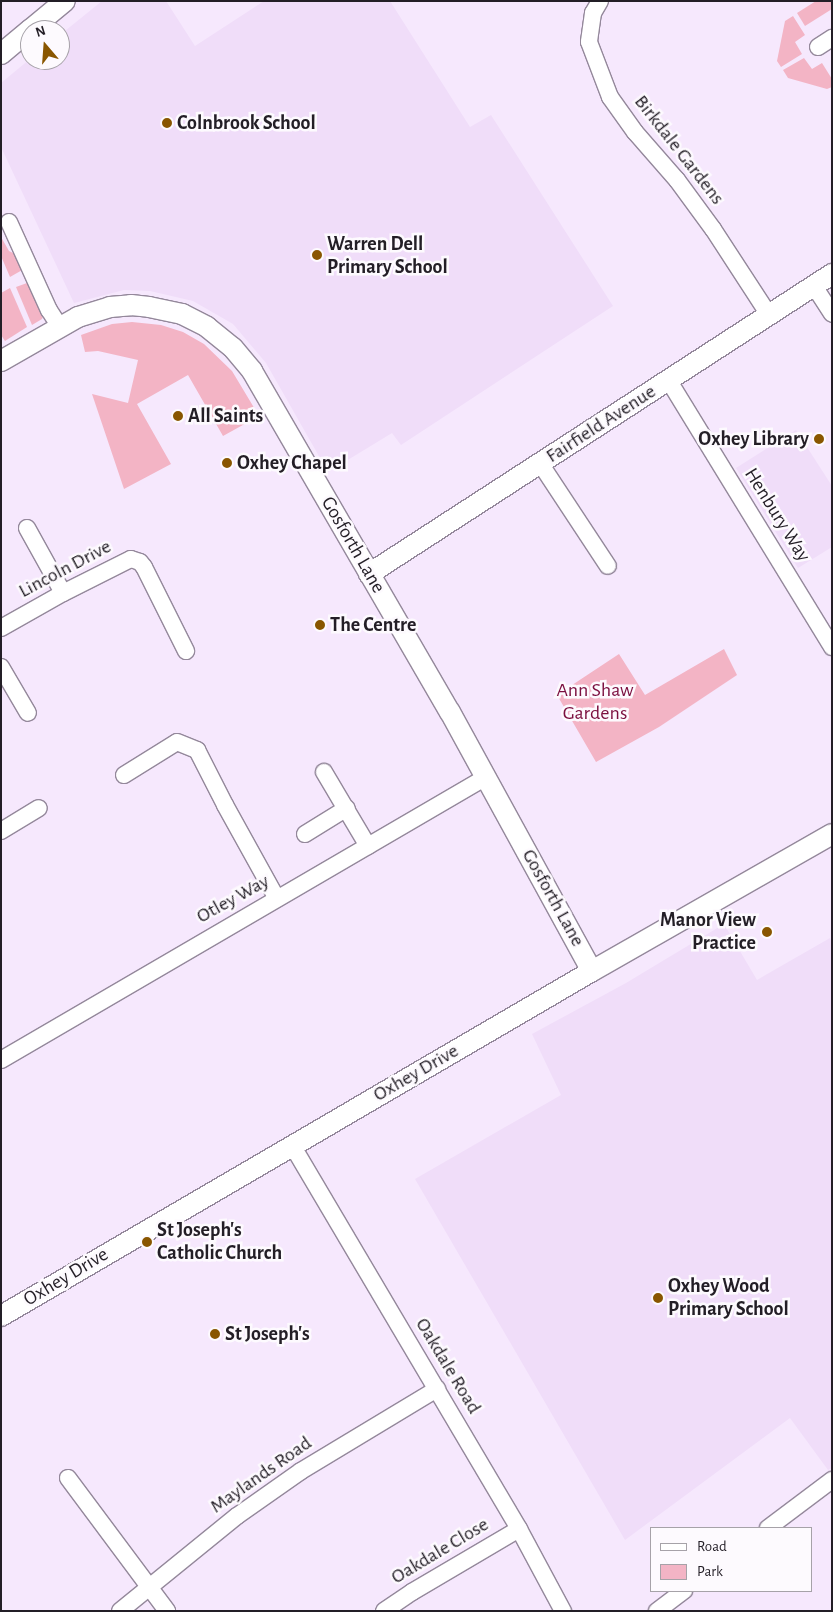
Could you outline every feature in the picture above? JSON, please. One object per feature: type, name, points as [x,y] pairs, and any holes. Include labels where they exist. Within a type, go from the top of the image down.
[{"type":"street","points":[[42,20],[65,1]]},
{"type":"street","name":"Birkdale Gardens","points":[[600,1],[593,12],[589,42],[610,98],[635,132],[677,180],[714,229],[769,315]]},
{"type":"street","points":[[1,54],[20,38]]},
{"type":"street","points":[[9,222],[49,310],[60,327]]},
{"type":"street","name":"Fairfield Avenue","points":[[369,574],[832,274]]},
{"type":"street","points":[[814,286],[832,314]]},
{"type":"street","name":"Gosforth Lane","points":[[1,361],[60,327],[92,312],[131,305],[182,314],[220,336],[244,360],[486,777],[592,971]]},
{"type":"street","name":"Henbury Way","points":[[669,381],[832,647]]},
{"type":"street","points":[[540,463],[608,566]]},
{"type":"street","points":[[27,528],[62,593]]},
{"type":"street","name":"Lincoln Drive","points":[[1,628],[62,593],[130,559],[136,560],[148,573],[186,651]]},
{"type":"street","points":[[1,667],[28,713]]},
{"type":"street","points":[[124,775],[177,742],[197,750],[277,899]]},
{"type":"street","points":[[324,772],[368,846]]},
{"type":"street","name":"Otley Way","points":[[1,1060],[486,777]]},
{"type":"street","points":[[1,831],[39,808]]},
{"type":"street","points":[[304,834],[347,808]]},
{"type":"street","name":"Oxhey Drive","points":[[1,1316],[292,1145],[832,834]]},
{"type":"street","name":"Oakdale Road","points":[[292,1145],[438,1389],[519,1529],[563,1611]]},
{"type":"street","name":"Maylands Road","points":[[120,1611],[237,1516],[301,1471],[438,1389]]},
{"type":"street","points":[[68,1478],[147,1588],[167,1611]]},
{"type":"street","points":[[769,1527],[832,1480]]},
{"type":"street","name":"Oakdale Close","points":[[384,1611],[412,1592],[519,1529]]},
{"type":"street","points":[[657,1611],[683,1592]]},
{"type":"shaded area","name":"Warren Dell Primary School","points":[[102,1],[166,1],[195,46],[264,1],[390,1],[470,127],[491,115],[613,306],[401,445],[392,433],[328,472],[266,363],[233,324],[193,301],[150,291],[124,290],[74,303],[1,147],[1,83],[20,67],[20,70],[70,70],[70,27]]},
{"type":"shaded area","points":[[796,430],[832,486],[832,547],[798,568],[736,468]]},
{"type":"shaded area","name":"Oxhey Wood Primary School","points":[[724,924],[757,980],[830,938],[832,944],[832,1468],[828,1470],[790,1418],[625,1540],[415,1179],[561,1095],[532,1034],[626,983]]},
{"type":"green space","points":[[816,1],[832,1],[832,9],[805,26],[797,13]]},
{"type":"green space","points":[[793,16],[805,35],[795,42],[802,54],[781,67],[777,61],[785,21]]},
{"type":"green space","points":[[804,58],[812,69],[822,63],[832,79],[832,87],[827,89],[788,78],[783,70]]},
{"type":"green space","points":[[1,237],[9,251],[17,255],[24,269],[10,277],[1,256]]},
{"type":"green space","points":[[27,283],[32,286],[44,314],[42,319],[32,325],[16,287]]},
{"type":"green space","points":[[10,288],[27,327],[5,341],[1,335],[1,293]]},
{"type":"green space","points":[[132,322],[161,325],[183,332],[204,344],[232,371],[259,416],[223,436],[188,375],[137,404],[171,464],[124,489],[92,394],[128,403],[138,360],[98,351],[85,352],[81,335],[112,324]]},
{"type":"green space","name":"Ann Shaw Gardens","points":[[724,649],[737,675],[659,727],[596,762],[557,695],[619,654],[645,695]]},
{"type":"place","name":"Colnbrook School","points":[[167,123]]},
{"type":"place","name":"Warren Dell Primary School","points":[[317,255]]},
{"type":"place","name":"All Saints","points":[[178,416]]},
{"type":"place","name":"Oxhey Library","points":[[819,439]]},
{"type":"place","name":"Oxhey Chapel","points":[[227,463]]},
{"type":"place","name":"The Centre","points":[[320,625]]},
{"type":"place","name":"Manor View Practice","points":[[767,932]]},
{"type":"place","name":"St Joseph's Catholic Church","points":[[147,1242]]},
{"type":"place","name":"Oxhey Wood Primary School","points":[[658,1298]]},
{"type":"place","name":"St Joseph's","points":[[215,1334]]}]
